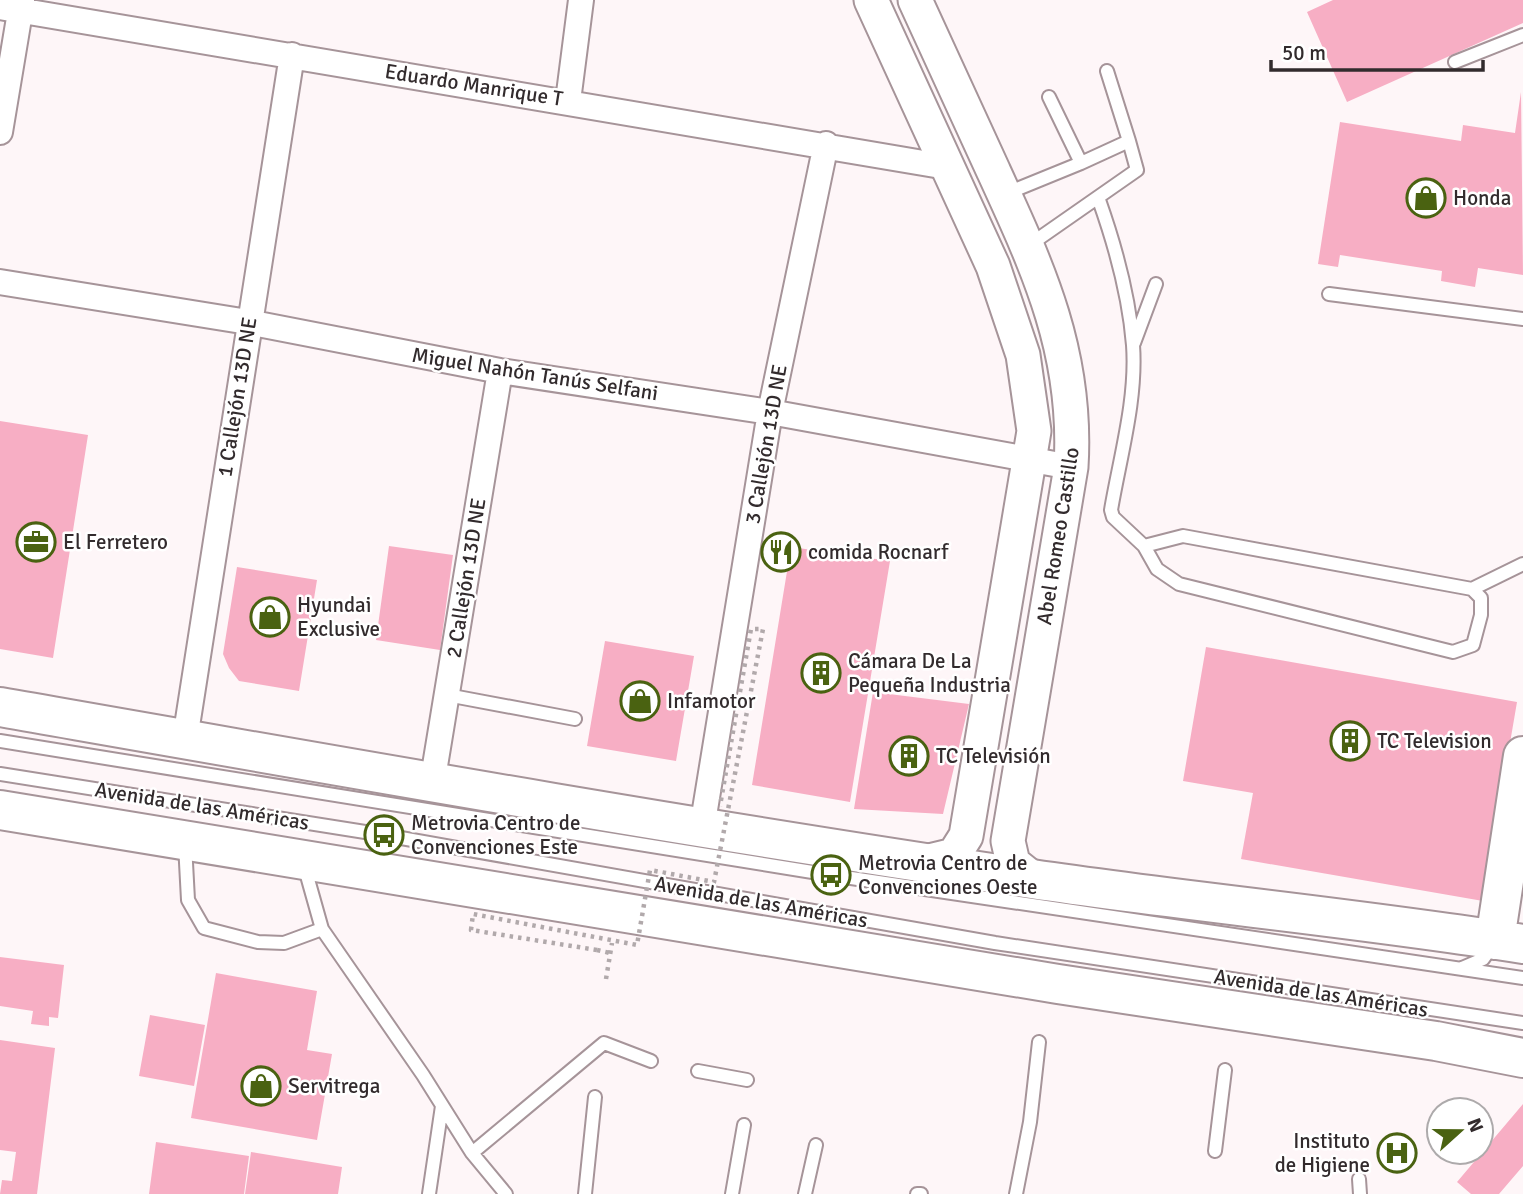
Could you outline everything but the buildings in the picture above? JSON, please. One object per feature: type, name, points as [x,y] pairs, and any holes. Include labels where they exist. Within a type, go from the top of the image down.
[{"type":"main road","points":[[0,707],[432,784],[711,817],[925,862],[1033,879],[1509,942],[1523,755]]},
{"type":"main road","name":"Avenida de las Américas","points":[[0,810],[1058,984],[1436,1041],[1523,1058]]},
{"type":"street","points":[[568,100],[581,0]]},
{"type":"street","name":"Abel Romeo Castillo","points":[[871,0],[993,266],[1023,355],[1034,431],[966,836],[954,855],[925,862]]},
{"type":"street","name":"Abel Romeo Castillo","points":[[915,0],[1028,246],[1060,334],[1068,373],[1074,423],[1071,467],[1008,841],[1013,863],[1033,879]]},
{"type":"street","points":[[0,132],[14,5]]},
{"type":"street","name":"Eduardo Manrique T","points":[[14,5],[947,167]]},
{"type":"street","name":"1 Callejón 13D NE","points":[[185,739],[248,322],[292,55]]},
{"type":"street","name":"3 Callejón 13D NE","points":[[711,817],[770,412],[826,144]]},
{"type":"street","name":"Miguel Nahón Tanús Selfani","points":[[0,282],[248,322],[500,372],[770,412],[1071,467]]},
{"type":"street","name":"2 Callejón 13D NE","points":[[432,784],[500,372]]},
{"type":"lane","points":[[1455,62],[1523,35]]},
{"type":"lane","points":[[1028,246],[1100,200],[1137,170],[1107,71]]},
{"type":"lane","points":[[1049,97],[1081,163]]},
{"type":"lane","points":[[1004,195],[1129,141]]},
{"type":"lane","points":[[1100,200],[1120,260],[1133,347],[1131,393],[1111,510],[1113,517],[1144,546],[1157,569],[1179,584],[1453,652],[1473,645],[1481,615],[1480,598],[1472,589]]},
{"type":"lane","points":[[1133,347],[1156,284]]},
{"type":"lane","points":[[1329,293],[1523,319]]},
{"type":"lane","points":[[1144,546],[1183,536],[1472,589],[1523,564]]},
{"type":"lane","points":[[447,695],[575,719]]},
{"type":"lane","name":"Avenida de las Américas","points":[[0,741],[831,875],[1523,978]]},
{"type":"lane","name":"Avenida de las Américas","points":[[0,774],[384,835],[995,943],[1523,1023]]},
{"type":"lane","points":[[184,839],[188,900],[204,928],[258,942],[284,943],[321,929]]},
{"type":"lane","points":[[302,858],[321,929],[472,1153],[506,1194]]},
{"type":"lane","points":[[1455,969],[1483,959],[1509,942]]},
{"type":"lane","points":[[1016,1194],[1030,1122],[1039,1042]]},
{"type":"lane","points":[[472,1153],[604,1044],[651,1061]]},
{"type":"lane","points":[[1215,1151],[1225,1070]]},
{"type":"lane","points":[[698,1071],[747,1080]]},
{"type":"lane","points":[[585,1194],[595,1097]]},
{"type":"lane","points":[[429,1194],[442,1106]]},
{"type":"lane","points":[[732,1194],[744,1125]]},
{"type":"lane","points":[[805,1194],[816,1145]]},
{"type":"lane","points":[[1359,1179],[1360,1194]]},
{"type":"path","points":[[610,953],[471,930],[473,914],[637,945],[650,870],[714,882],[763,629],[751,629],[711,817]]},
{"type":"place","name":"Honda","points":[[1426,198]]},
{"type":"place","name":"El Ferretero","points":[[36,542]]},
{"type":"place","name":"comida Rocnarf","points":[[781,552]]},
{"type":"place","name":"Hyundai Exclusive","points":[[270,617]]},
{"type":"place","name":"Cámara De La Pequeña Industria","points":[[821,673]]},
{"type":"place","name":"Infamotor","points":[[640,701]]},
{"type":"place","name":"TC Television","points":[[1350,741]]},
{"type":"place","name":"TC Televisión","points":[[909,756]]},
{"type":"place","name":"Metrovia Centro de Convenciones Este","points":[[384,835]]},
{"type":"place","name":"Metrovia Centro de Convenciones Oeste","points":[[831,875]]},
{"type":"place","name":"Servitrega","points":[[261,1086]]},
{"type":"place","name":"Instituto de Higiene","points":[[1397,1153]]}]
